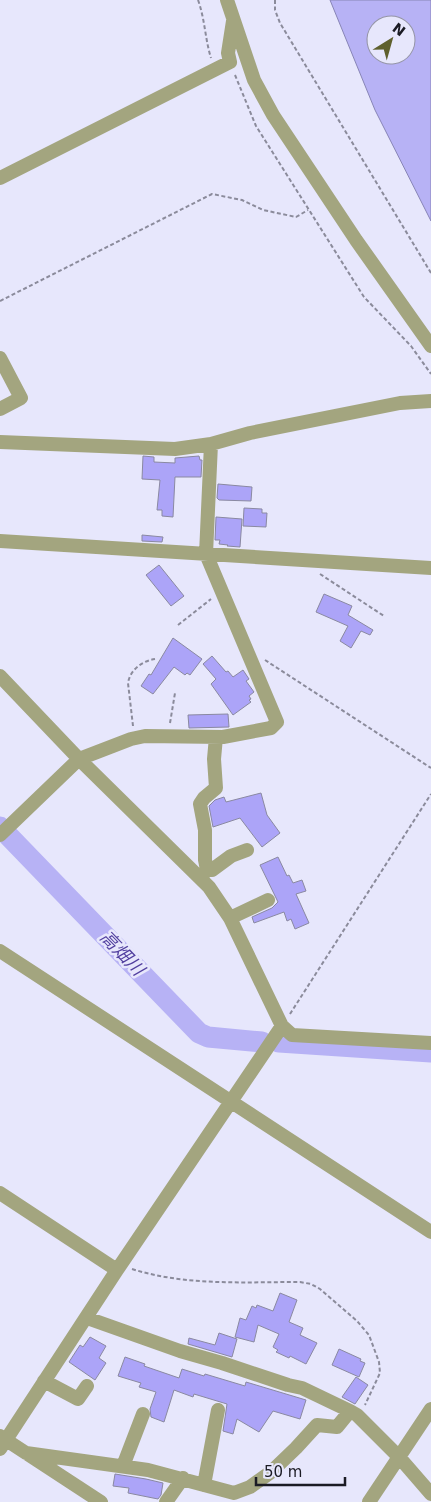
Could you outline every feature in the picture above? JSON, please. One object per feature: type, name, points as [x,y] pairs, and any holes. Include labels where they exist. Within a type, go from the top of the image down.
[{"type":"street","points":[[227,0],[254,80],[273,115],[356,240],[431,346]]},
{"type":"street","points":[[0,178],[230,62],[228,53],[233,19]]},
{"type":"street","points":[[0,358],[21,398],[0,410]]},
{"type":"street","points":[[0,442],[175,449],[211,444],[250,434],[400,403],[431,401]]},
{"type":"street","points":[[3,832],[79,759],[134,738],[145,736],[223,737],[271,728],[277,722],[220,591],[206,554],[211,444]]},
{"type":"street","points":[[0,540],[431,568]]},
{"type":"street","points":[[0,676],[79,759],[204,874],[230,918],[282,1026],[292,1035],[431,1043]]},
{"type":"street","points":[[204,874],[205,830],[200,804],[216,788],[214,759],[216,737]]},
{"type":"street","points":[[204,874],[231,856],[247,850]]},
{"type":"street","points":[[230,918],[268,900]]},
{"type":"street","points":[[0,951],[431,1232]]},
{"type":"street","points":[[101,1502],[26,1453],[2,1442],[282,1026]]},
{"type":"street","points":[[0,1193],[119,1268]]},
{"type":"street","points":[[87,1318],[180,1351],[302,1388],[353,1413],[399,1457],[431,1494]]},
{"type":"street","points":[[44,1381],[78,1399],[87,1386]]},
{"type":"street","points":[[370,1502],[431,1409]]},
{"type":"street","points":[[204,1485],[218,1410]]},
{"type":"street","points":[[26,1453],[123,1466],[182,1478],[234,1492],[250,1487],[271,1472],[317,1425],[337,1426],[353,1413]]},
{"type":"street","points":[[123,1466],[143,1414]]},
{"type":"street","points":[[166,1502],[182,1478]]},
{"type":"path","points":[[198,0],[204,17],[205,37],[214,70]]},
{"type":"path","points":[[275,0],[275,10],[280,23],[431,273]]},
{"type":"path","points":[[230,62],[256,126],[364,297],[411,346],[431,374]]},
{"type":"path","points":[[0,300],[212,194],[242,200],[263,210],[296,217],[308,210]]},
{"type":"path","points":[[308,560],[312,568],[384,616]]},
{"type":"path","points":[[178,625],[220,591]]},
{"type":"path","points":[[244,646],[431,768]]},
{"type":"path","points":[[134,738],[129,677],[146,660],[155,659]]},
{"type":"path","points":[[167,736],[175,694]]},
{"type":"path","points":[[282,1026],[431,794]]},
{"type":"path","points":[[119,1268],[179,1279],[222,1282],[300,1282],[311,1284],[320,1289],[357,1321],[369,1335],[379,1362],[380,1373],[367,1401],[353,1413]]},
{"type":"shaded area","points":[[330,0],[431,0],[431,221],[375,110]]},
{"type":"building","points":[[143,456],[154,457],[154,462],[175,463],[175,458],[199,456],[200,460],[202,460],[201,477],[175,477],[173,517],[162,516],[162,510],[157,510],[160,480],[142,479]]},
{"type":"building","points":[[218,484],[252,487],[251,501],[219,500],[217,498]]},
{"type":"building","points":[[244,508],[262,509],[262,513],[267,513],[266,527],[243,526]]},
{"type":"building","points":[[216,517],[242,519],[240,547],[219,544],[220,540],[215,540]]},
{"type":"building","points":[[142,535],[163,537],[162,542],[142,541]]},
{"type":"building","points":[[159,565],[184,596],[171,606],[146,575]]},
{"type":"building","points":[[324,594],[352,606],[348,615],[373,630],[370,635],[361,631],[351,648],[340,641],[348,626],[316,612]]},
{"type":"building","points":[[173,638],[202,659],[190,675],[187,673],[185,675],[174,667],[153,694],[141,686],[149,674],[151,675]]},
{"type":"building","points":[[212,656],[233,677],[243,670],[249,679],[246,681],[254,692],[249,696],[251,702],[233,715],[211,684],[216,679],[203,664]]},
{"type":"building","points":[[228,714],[229,727],[189,728],[188,715]]},
{"type":"building","points":[[261,793],[267,815],[280,833],[262,847],[240,818],[213,827],[209,806],[215,800],[224,797],[226,802]]},
{"type":"building","points":[[278,857],[287,876],[289,875],[293,883],[302,880],[306,891],[296,894],[309,923],[295,929],[291,919],[287,921],[284,912],[254,923],[252,917],[272,908],[278,902],[260,865]]},
{"type":"building","points":[[280,1293],[297,1300],[289,1322],[303,1328],[300,1335],[317,1343],[306,1364],[276,1352],[278,1350],[273,1347],[279,1334],[258,1325],[254,1342],[235,1337],[240,1318],[246,1320],[252,1306],[256,1308],[257,1305],[273,1311]]},
{"type":"building","points":[[219,1333],[237,1339],[232,1357],[188,1344],[189,1338],[215,1345]]},
{"type":"building","points":[[90,1337],[106,1346],[99,1358],[106,1363],[95,1380],[69,1362],[80,1345],[83,1347]]},
{"type":"building","points":[[339,1349],[361,1359],[360,1361],[365,1363],[359,1377],[332,1365]]},
{"type":"building","points":[[125,1357],[145,1364],[144,1366],[179,1378],[182,1369],[245,1386],[246,1382],[306,1400],[300,1419],[273,1411],[259,1432],[237,1419],[233,1434],[223,1431],[227,1404],[194,1394],[193,1397],[174,1390],[164,1422],[151,1417],[150,1409],[156,1392],[139,1387],[141,1383],[118,1376]]},
{"type":"building","points":[[356,1377],[368,1385],[355,1404],[342,1397]]},
{"type":"building","points":[[115,1474],[163,1483],[161,1495],[158,1499],[128,1493],[129,1488],[113,1486]]},
{"type":"waterway","name":"高畑川","points":[[0,827],[199,1033],[208,1037],[262,1042]]},
{"type":"waterway","name":"高畑川","points":[[279,1042],[431,1052]]}]
